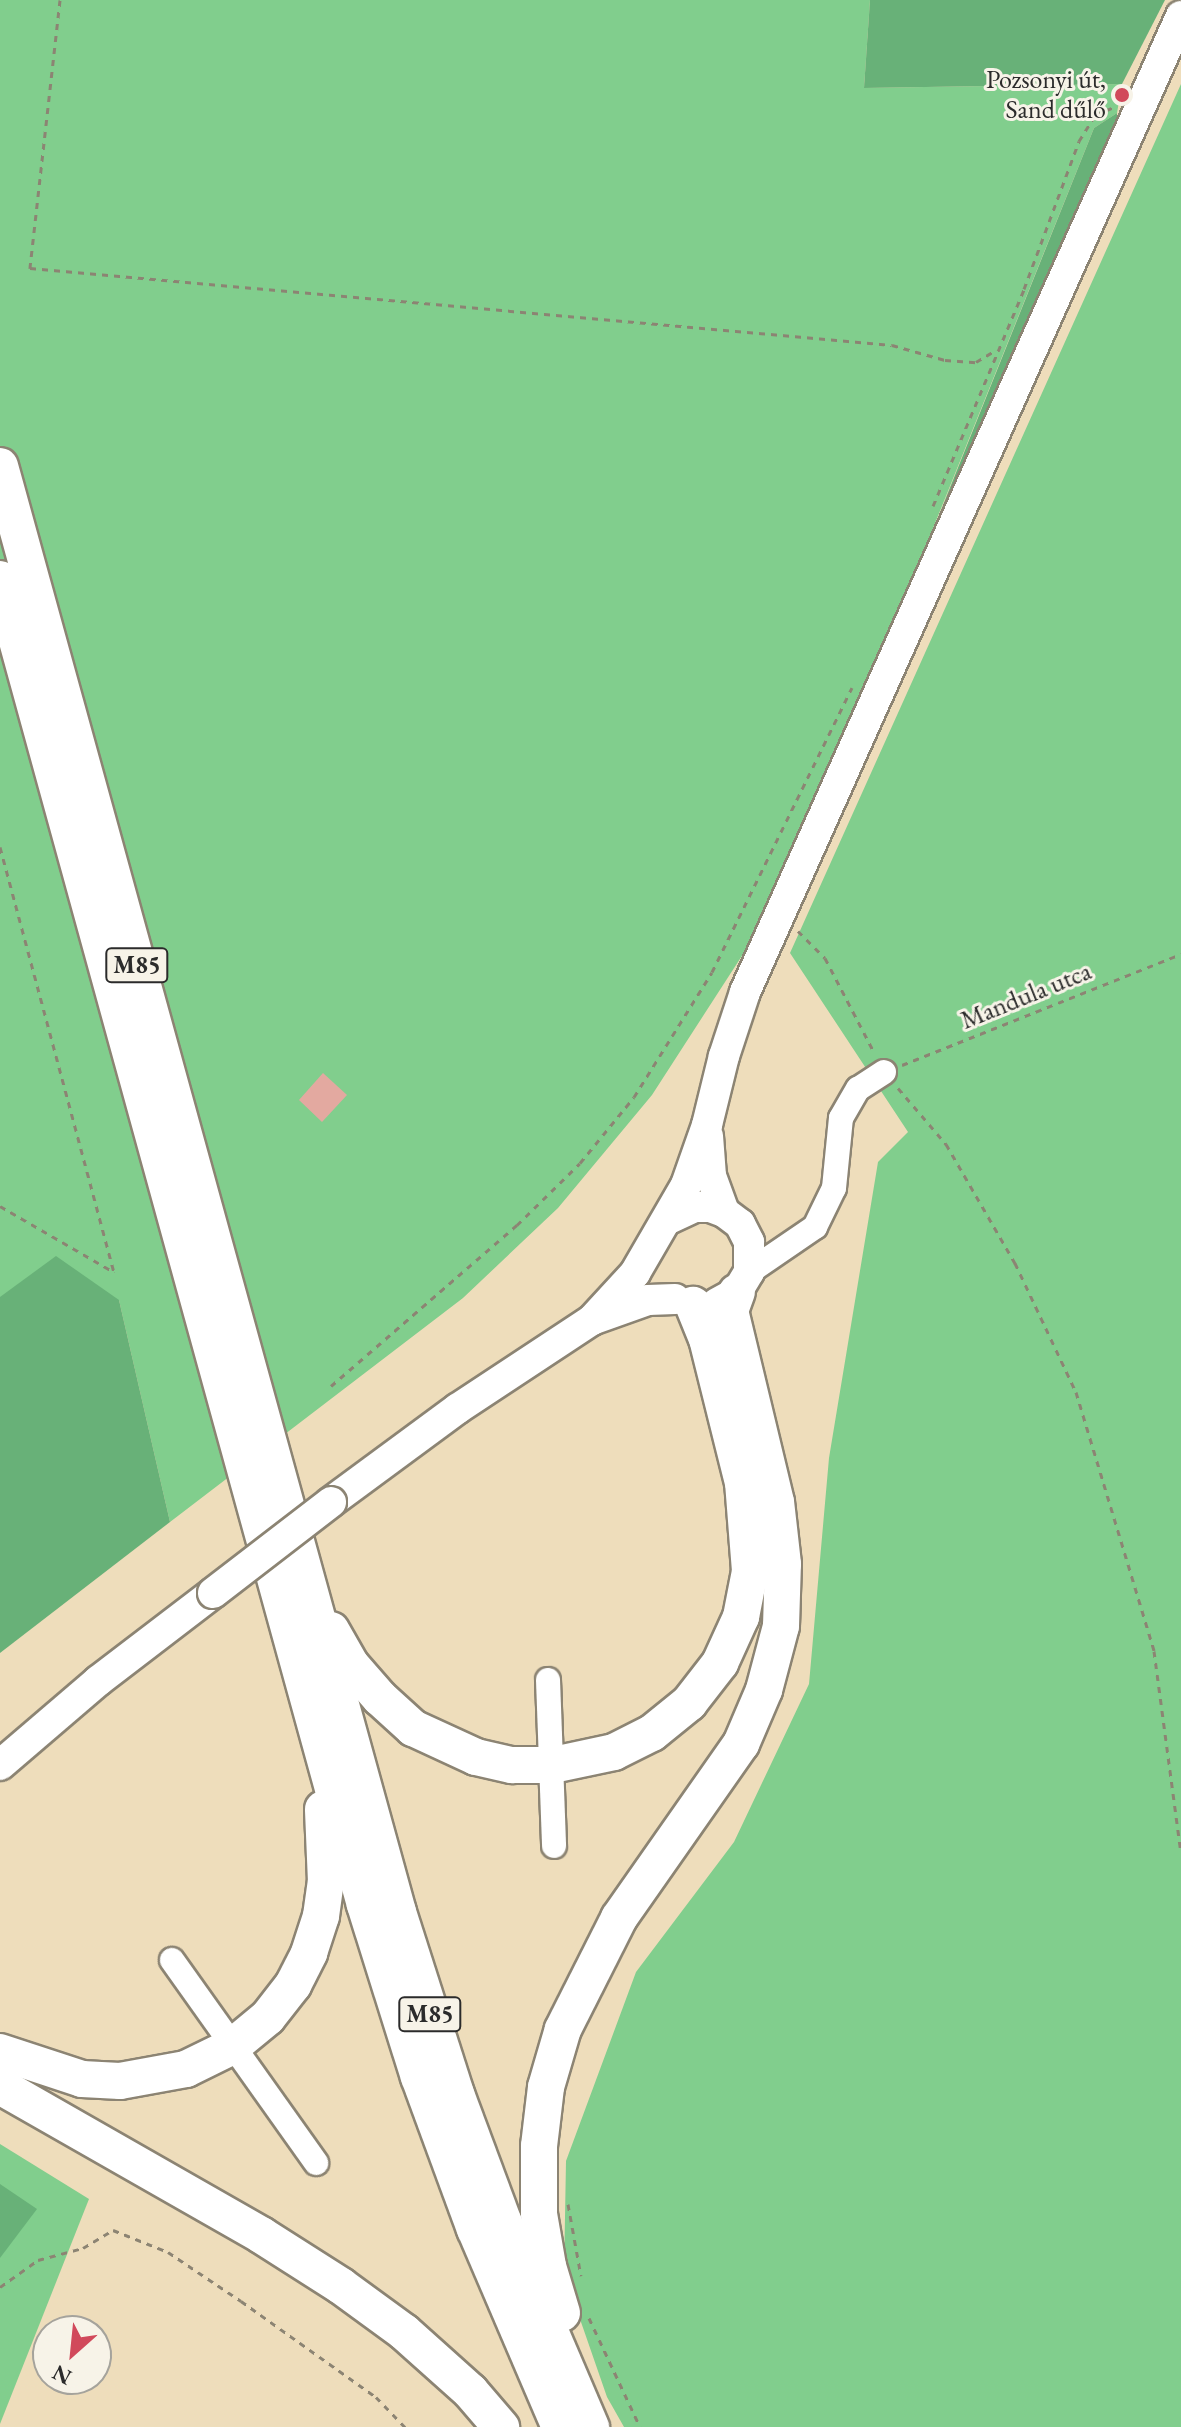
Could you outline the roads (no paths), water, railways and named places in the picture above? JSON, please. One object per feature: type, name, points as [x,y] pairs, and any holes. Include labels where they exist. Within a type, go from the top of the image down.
[{"type":"highway","name":"M85","points":[[0,466],[398,1912],[456,2094],[580,2426]]},
{"type":"highway","name":"M85","points":[[0,579],[321,1748],[419,2077],[475,2229],[580,2426]]},
{"type":"highway","points":[[580,2426],[539,2214],[539,2146],[546,2087],[563,2029],[619,1918],[741,1744],[764,1690],[781,1626],[783,1564],[776,1502],[730,1311],[745,1269]]},
{"type":"highway","points":[[308,1592],[351,1665],[380,1698],[413,1728],[476,1757],[512,1765],[553,1765],[614,1752],[652,1733],[689,1703],[720,1663],[741,1617],[750,1571],[743,1483],[707,1339],[684,1302]]},
{"type":"highway","points":[[0,2052],[82,2079],[120,2081],[186,2069],[233,2046],[268,2017],[293,1985],[309,1953],[321,1916],[326,1882],[321,1748]]},
{"type":"highway","points":[[0,2086],[261,2235],[341,2286],[404,2332],[470,2391],[501,2427]]},
{"type":"main road","points":[[592,1320],[635,1273],[661,1231],[707,1125],[724,1056],[745,992],[1181,16]]},
{"type":"main road","points":[[707,1125],[711,1176],[724,1212]]},
{"type":"main road","points":[[0,1765],[98,1681],[331,1502],[457,1409],[592,1320],[648,1300],[684,1302],[724,1301],[745,1269],[740,1224],[724,1212],[695,1207],[661,1231],[655,1275],[684,1302]]},
{"type":"lane","points":[[745,1269],[798,1242],[815,1227],[834,1188],[841,1118],[849,1100],[884,1072]]},
{"type":"lane","points":[[548,1680],[554,1846]]},
{"type":"lane","points":[[172,1960],[316,2163]]},
{"type":"place","name":"Pozsonyi út, Sand dűlő","points":[[1122,95]]}]
